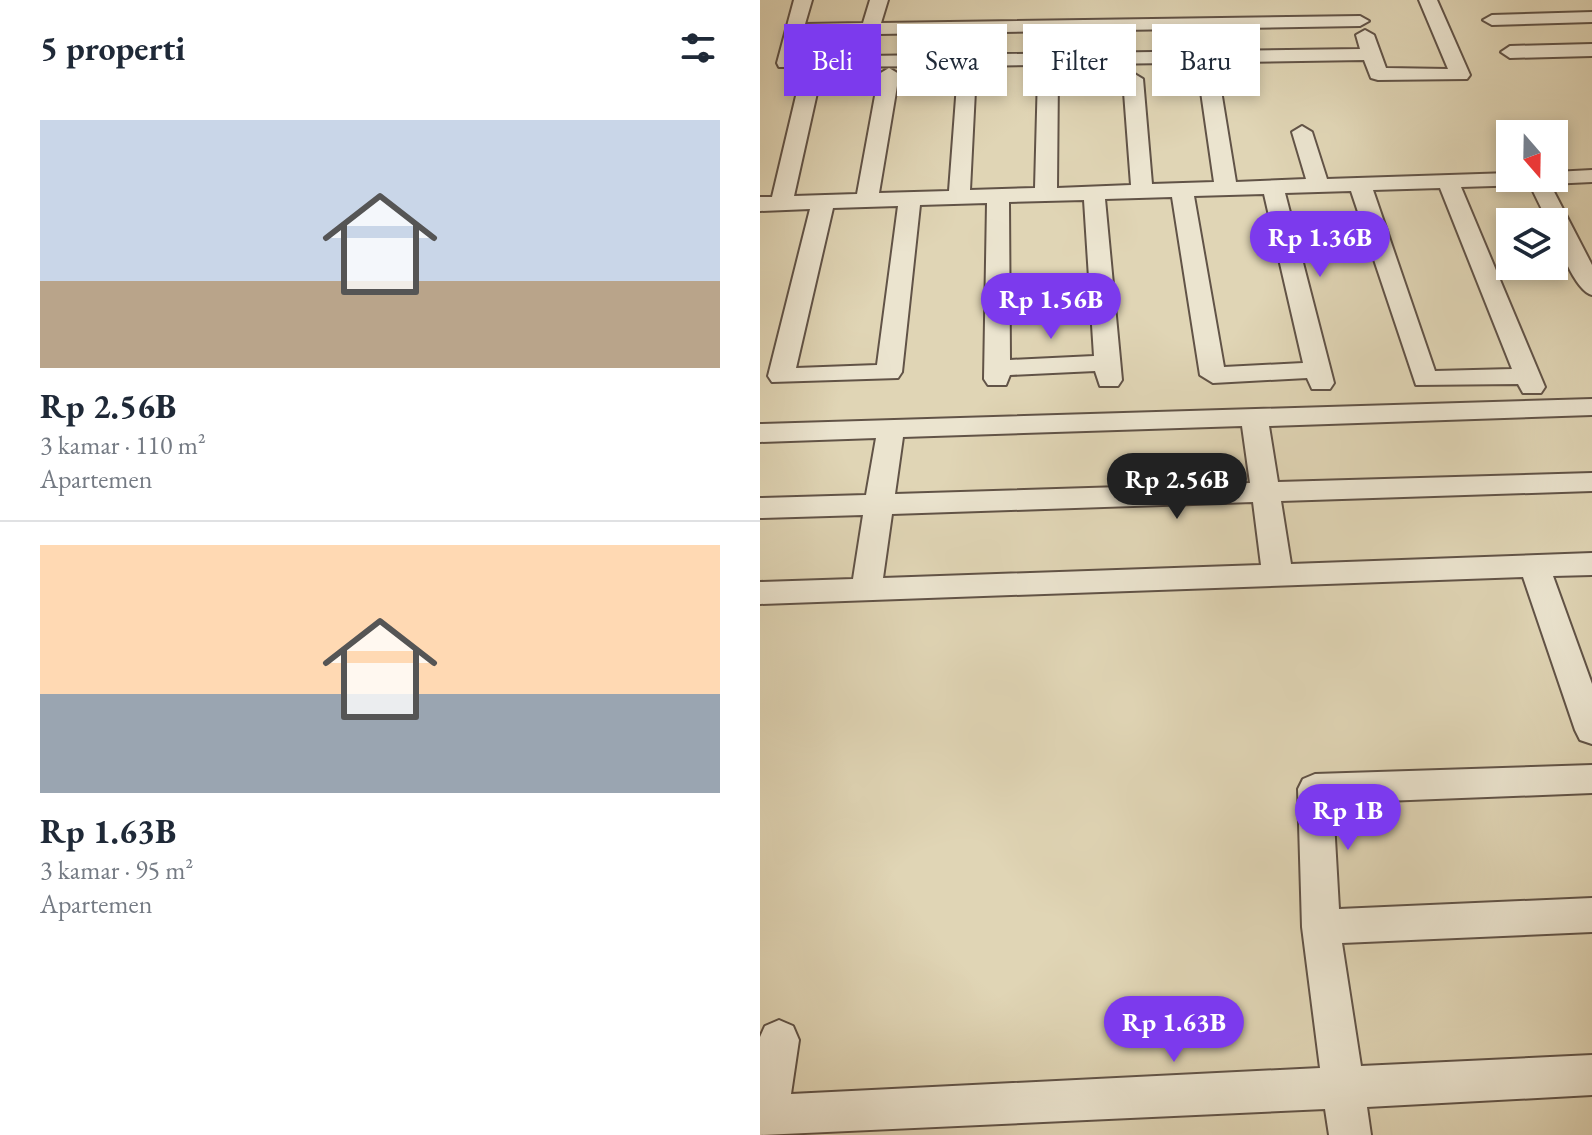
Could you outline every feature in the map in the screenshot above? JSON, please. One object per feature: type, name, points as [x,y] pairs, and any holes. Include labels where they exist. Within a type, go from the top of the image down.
[{"type":"street","points":[[795,24],[803,0]]},
{"type":"street","points":[[872,24],[879,0]]},
{"type":"street","points":[[1116,0],[1117,24]]},
{"type":"street","points":[[1353,0],[1378,74],[1460,75],[1428,0]]},
{"type":"street","points":[[1492,20],[1592,17]]},
{"type":"street","points":[[1136,25],[1360,21]]},
{"type":"street","points":[[881,29],[1023,27]]},
{"type":"street","points":[[1510,52],[1592,50]]},
{"type":"street","points":[[1136,58],[1371,54]]},
{"type":"street","points":[[881,61],[1023,59]]},
{"type":"street","points":[[867,201],[889,74]]},
{"type":"street","points":[[804,96],[771,204],[1496,179]]},
{"type":"street","points":[[959,197],[965,96]]},
{"type":"street","points":[[1046,195],[1048,96]]},
{"type":"street","points":[[1134,96],[1142,191]]},
{"type":"street","points":[[1212,96],[1226,188]]},
{"type":"street","points":[[1302,132],[1318,185]]},
{"type":"street","points":[[1568,177],[1592,176]]},
{"type":"street","points":[[1360,184],[1425,379],[1530,381],[1448,181]]},
{"type":"street","points":[[1182,190],[1213,375],[1319,376],[1273,187]]},
{"type":"street","points":[[998,196],[997,374],[1108,372],[1094,193]]},
{"type":"street","points":[[823,202],[781,376],[889,372],[910,199]]},
{"type":"street","points":[[1568,231],[1592,230]]},
{"type":"street","points":[[1568,240],[1591,283]]},
{"type":"street","points":[[760,433],[1592,407]]},
{"type":"street","points":[[1254,417],[1278,575]]},
{"type":"street","points":[[866,590],[891,428]]},
{"type":"street","points":[[760,508],[1592,482]]},
{"type":"street","points":[[760,593],[1592,564]]},
{"type":"street","points":[[1534,566],[1580,665],[1592,730]]},
{"type":"street","points":[[1350,1135],[1321,927],[1315,789],[1592,779]]},
{"type":"street","points":[[1321,927],[1592,915]]},
{"type":"street","points":[[779,1040],[764,1123],[1592,1075]]}]
